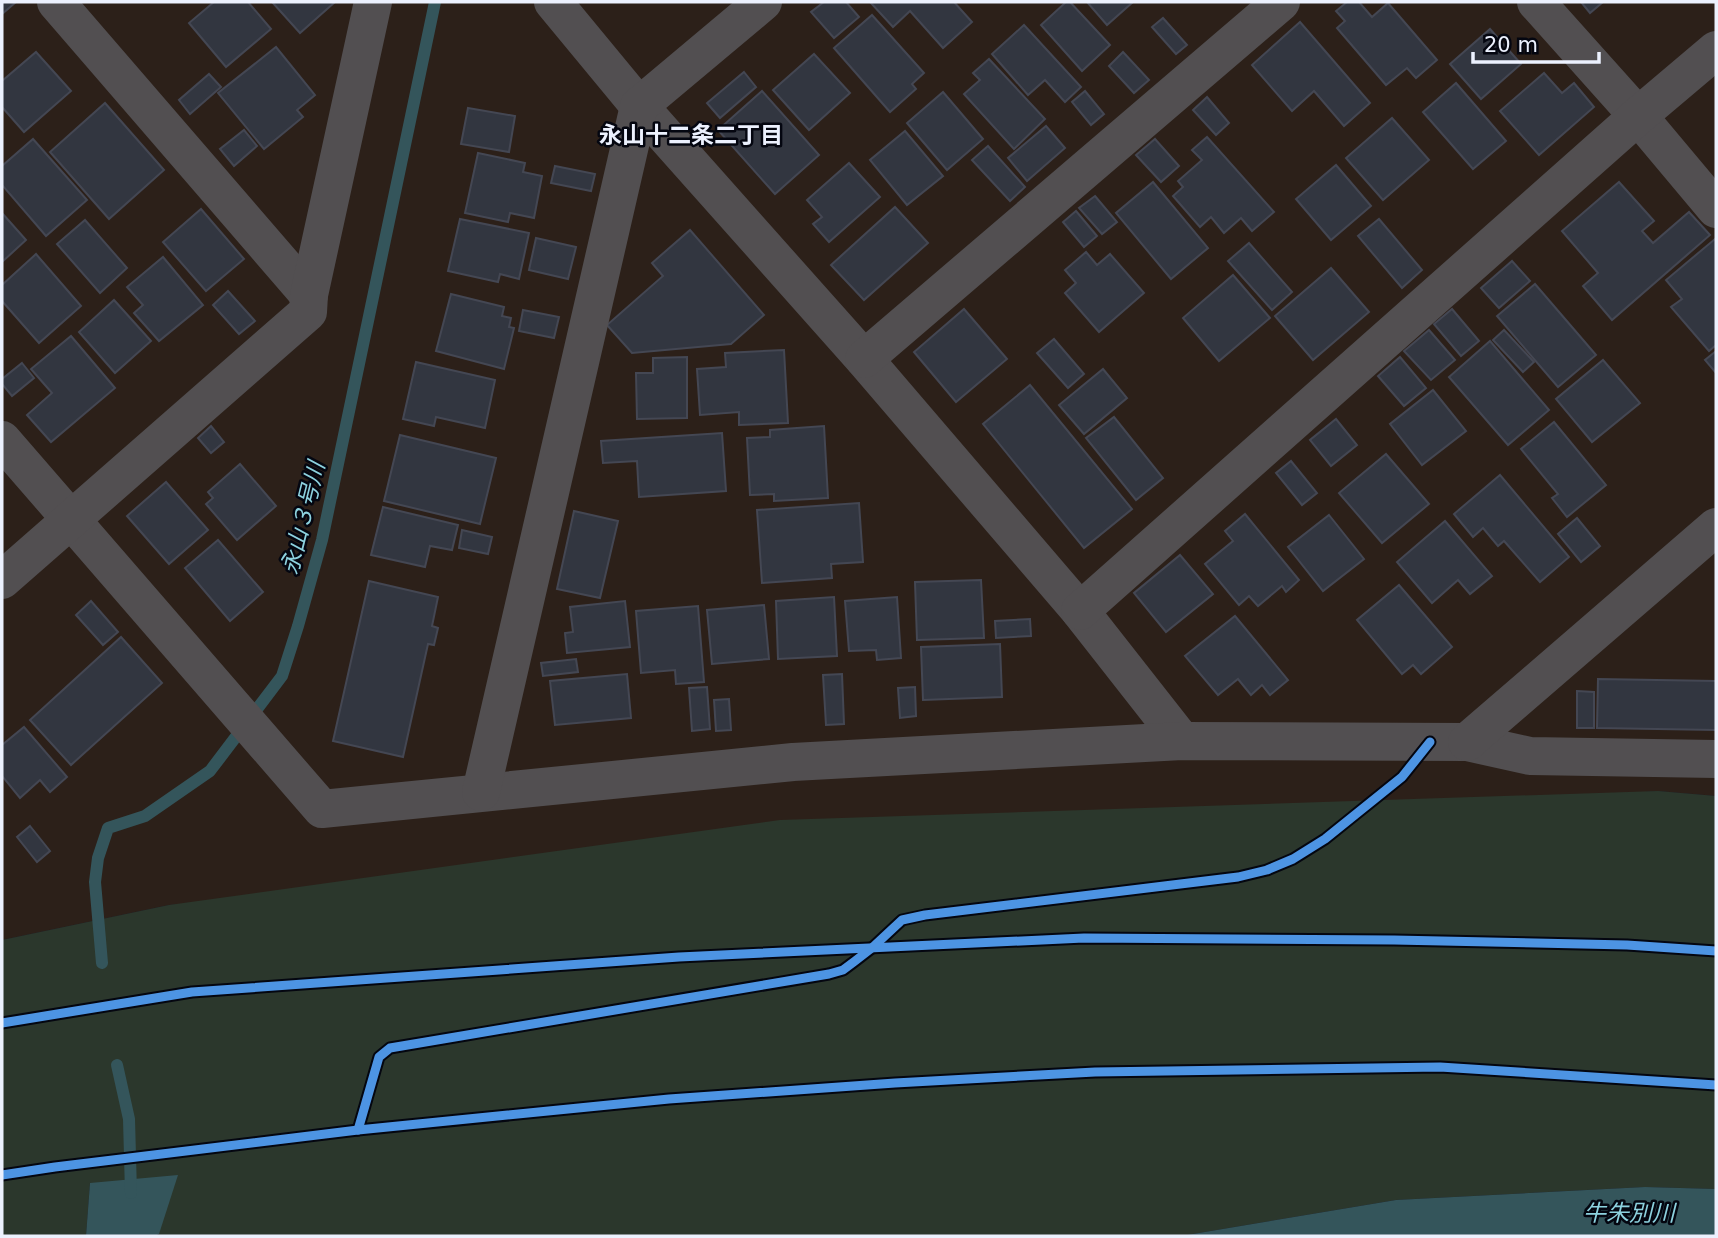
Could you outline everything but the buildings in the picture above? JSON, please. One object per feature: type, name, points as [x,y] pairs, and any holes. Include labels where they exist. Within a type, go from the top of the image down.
[{"type":"street","points":[[56,2],[309,296]]},
{"type":"street","points":[[2,580],[308,312],[309,296],[373,2]]},
{"type":"street","points":[[553,2],[639,106],[864,359],[1080,611],[1182,741]]},
{"type":"street","points":[[481,792],[639,106],[763,2]]},
{"type":"street","points":[[864,359],[1281,2]]},
{"type":"street","points":[[1536,2],[1716,209]]},
{"type":"street","points":[[1080,611],[1716,50]]},
{"type":"street","points":[[2,440],[322,809],[793,762],[1182,741],[1466,742],[1530,756],[1716,759]]},
{"type":"street","points":[[1466,742],[1716,527]]},
{"type":"shaded area","points":[[2,2],[1716,2],[1716,796],[1658,791],[169,905],[2,940]]},
{"type":"shaded area","points":[[1658,791],[1716,796],[1716,1189],[1645,1187],[1396,1200],[1181,1236],[155,1236],[159,1234],[90,1183],[86,1236],[2,1236],[2,940],[169,905],[780,820]]},
{"type":"water","points":[[178,1175],[159,1234],[86,1236],[90,1183]]},
{"type":"water","name":"牛朱別川","points":[[1645,1187],[1716,1189],[1716,1236],[1181,1236],[1396,1200]]},
{"type":"waterway","name":"永山３号川","points":[[102,963],[95,882],[98,858],[108,828],[145,816],[210,771],[282,676],[322,540],[435,2]]},
{"type":"waterway","name":"永山３号川","points":[[117,1065],[129,1119],[131,1193]]},
{"type":"cycle path","points":[[358,1130],[379,1057],[390,1048],[829,974],[843,970],[902,920],[925,915],[1238,877],[1267,870],[1293,859],[1325,839],[1402,777],[1430,742]]},
{"type":"cycle path","points":[[2,1023],[192,992],[679,957],[1084,938],[1394,940],[1627,945],[1716,951]]},
{"type":"cycle path","points":[[2,1175],[358,1130],[669,1099],[1095,1072],[1440,1067],[1716,1085]]},
{"type":"district","name":"永山十二条二丁目","points":[[691,135]]}]
